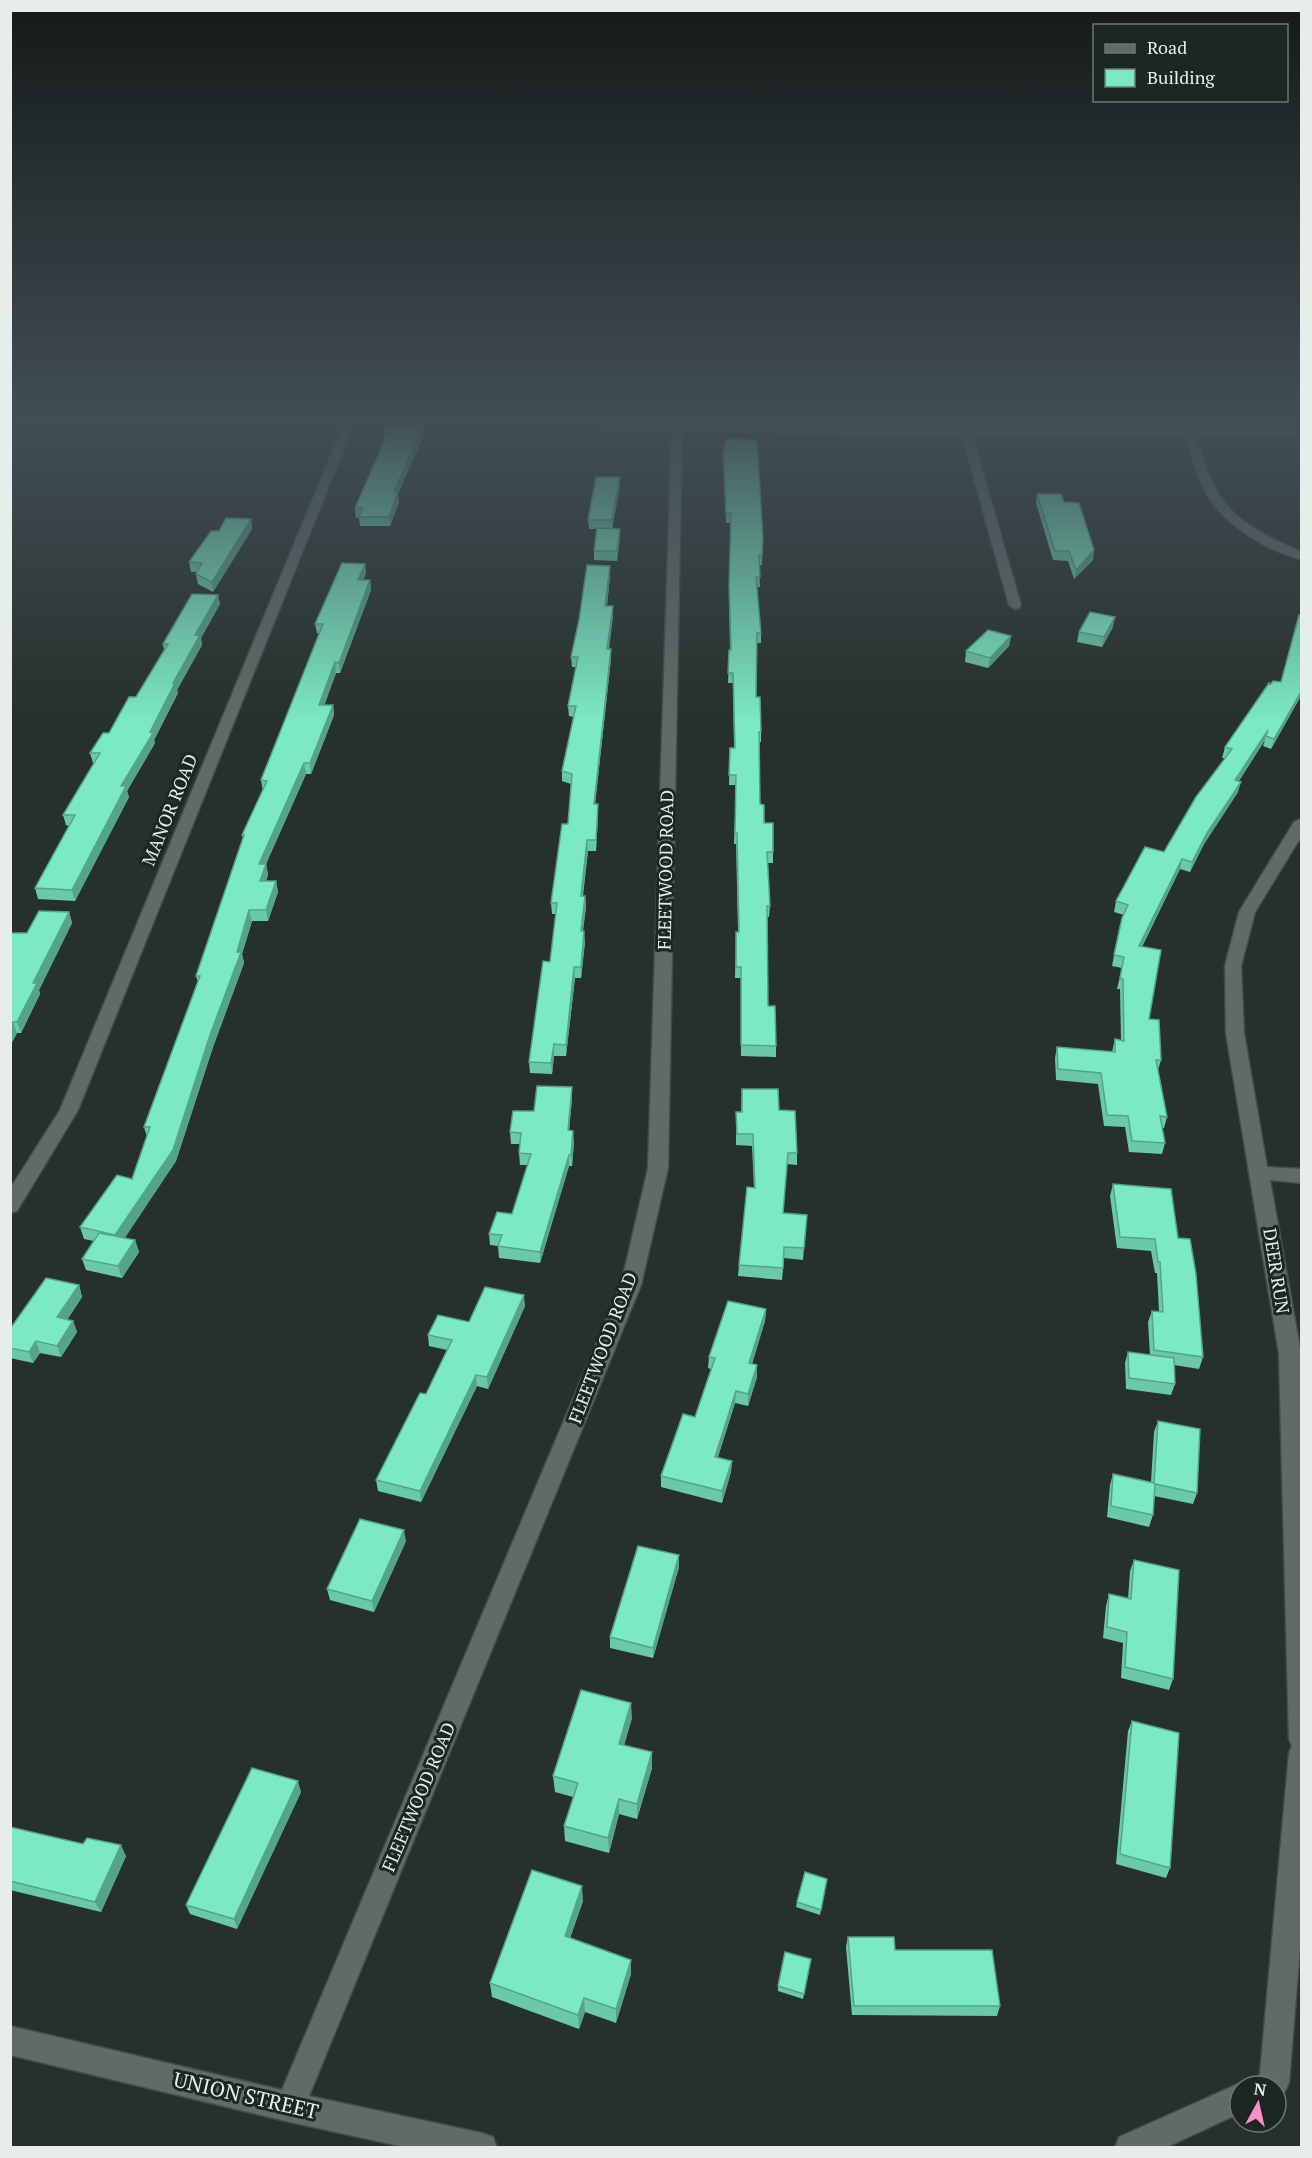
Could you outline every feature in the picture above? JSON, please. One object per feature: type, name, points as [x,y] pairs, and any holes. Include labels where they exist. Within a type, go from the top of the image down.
[{"type":"street","name":"MANOR ROAD","points":[[10,1206],[69,1110],[309,522]]},
{"type":"street","name":"FLEETWOOD ROAD","points":[[290,2107],[631,1285],[658,1168],[675,522]]},
{"type":"street","points":[[992,522],[1015,605]]},
{"type":"street","points":[[1239,522],[1258,536],[1302,557]]},
{"type":"street","name":"DEER RUN","points":[[1302,822],[1247,912],[1233,966],[1235,1033],[1290,1354],[1302,1739]]},
{"type":"street","points":[[1260,1173],[1302,1176]]},
{"type":"street","points":[[1275,2074],[1302,1753]]},
{"type":"street","name":"UNION STREET","points":[[10,2040],[290,2107],[482,2148]]},
{"type":"street","points":[[1130,2148],[1228,2103]]},
{"type":"building","points":[[224,522],[249,522],[212,582],[196,574],[202,563],[189,562],[211,531],[219,531]]},
{"type":"building","points":[[731,522],[762,522],[760,577],[756,577],[761,633],[757,633],[756,697],[760,697],[760,804],[764,805],[764,823],[773,823],[773,852],[767,852],[770,906],[767,906],[768,1006],[775,1006],[776,1046],[741,1045],[741,967],[736,967],[736,932],[739,932],[737,833],[735,833],[736,775],[729,775],[730,748],[735,748],[733,673],[728,673],[729,650],[731,650],[729,586]]},
{"type":"building","points":[[1046,522],[1085,522],[1094,550],[1076,570],[1069,551],[1055,551]]},
{"type":"building","points":[[597,528],[620,529],[617,551],[594,551]]},
{"type":"building","points":[[342,563],[365,564],[358,580],[370,580],[339,663],[335,662],[319,705],[333,705],[310,763],[304,763],[259,864],[266,864],[260,881],[276,881],[266,910],[249,910],[237,952],[241,952],[210,1035],[173,1150],[115,1235],[80,1227],[117,1175],[132,1179],[150,1127],[144,1127],[200,976],[196,976],[244,835],[242,835],[267,781],[261,780],[323,624],[315,624]]},
{"type":"building","points":[[587,565],[610,566],[605,606],[613,606],[607,649],[611,649],[594,804],[598,804],[596,840],[587,840],[581,896],[585,896],[581,931],[584,931],[581,967],[574,967],[566,1045],[554,1044],[551,1063],[529,1062],[543,961],[550,962],[557,903],[551,903],[562,824],[568,824],[572,774],[562,771],[576,706],[568,706],[578,657],[571,657]]},
{"type":"building","points":[[192,594],[218,595],[195,635],[200,635],[173,683],[175,683],[150,732],[153,733],[121,786],[126,786],[72,890],[35,888],[75,815],[63,815],[100,753],[90,753],[103,733],[109,733],[129,697],[136,697],[168,644],[163,644]]},
{"type":"building","points":[[1090,612],[1115,617],[1104,637],[1079,632]]},
{"type":"building","points":[[1299,615],[1302,615],[1302,690],[1274,739],[1266,736],[1268,730],[1235,780],[1241,782],[1207,833],[1192,862],[1182,859],[1139,946],[1161,950],[1149,1019],[1159,1020],[1161,1060],[1156,1060],[1167,1117],[1160,1116],[1165,1143],[1132,1141],[1128,1116],[1107,1115],[1101,1073],[1058,1069],[1057,1047],[1115,1052],[1115,1039],[1124,1041],[1123,979],[1120,978],[1124,957],[1114,955],[1122,918],[1128,905],[1116,901],[1145,847],[1164,852],[1196,797],[1232,749],[1225,747],[1269,683],[1281,682]]},
{"type":"building","points":[[988,630],[1011,636],[990,658],[966,651]]},
{"type":"building","points":[[39,911],[69,912],[33,983],[37,983],[17,1022],[13,1022],[10,1027],[10,934],[27,933]]},
{"type":"building","points":[[537,1086],[572,1087],[568,1130],[573,1131],[571,1155],[569,1155],[540,1252],[498,1246],[502,1235],[489,1234],[497,1212],[512,1214],[531,1154],[519,1153],[521,1133],[510,1132],[513,1111],[534,1111]]},
{"type":"building","points":[[742,1089],[778,1089],[779,1110],[795,1111],[797,1153],[788,1153],[783,1213],[807,1215],[804,1248],[784,1247],[783,1268],[739,1265],[747,1187],[755,1188],[753,1134],[737,1134],[736,1112],[742,1112]]},
{"type":"building","points":[[1113,1184],[1171,1189],[1178,1238],[1190,1239],[1196,1274],[1203,1357],[1154,1350],[1152,1311],[1163,1312],[1160,1262],[1158,1262],[1155,1239],[1120,1237]]},
{"type":"building","points":[[99,1233],[135,1240],[118,1266],[82,1259]]},
{"type":"building","points":[[46,1278],[79,1285],[57,1317],[73,1321],[57,1346],[36,1341],[29,1352],[10,1348],[10,1329]]},
{"type":"building","points":[[485,1287],[524,1295],[487,1377],[476,1375],[420,1491],[376,1480],[420,1393],[426,1394],[452,1340],[428,1335],[438,1315],[469,1322]]},
{"type":"building","points":[[728,1301],[766,1309],[749,1363],[757,1365],[748,1394],[736,1391],[715,1457],[732,1461],[722,1491],[661,1476],[683,1414],[695,1417],[715,1358],[709,1357]]},
{"type":"building","points":[[1128,1352],[1174,1358],[1175,1384],[1129,1378]]},
{"type":"building","points":[[1158,1421],[1200,1429],[1197,1493],[1155,1484],[1153,1515],[1111,1506],[1113,1474],[1154,1483]]},
{"type":"building","points":[[360,1519],[404,1530],[372,1601],[327,1589]]},
{"type":"building","points":[[638,1546],[679,1555],[653,1648],[610,1637]]},
{"type":"building","points":[[1134,1560],[1179,1570],[1173,1679],[1125,1667],[1127,1632],[1107,1627],[1109,1594],[1131,1599]]},
{"type":"building","points":[[581,1690],[631,1703],[619,1744],[652,1752],[637,1804],[619,1799],[608,1838],[564,1826],[578,1783],[553,1776]]},
{"type":"building","points":[[1132,1721],[1179,1733],[1170,1868],[1120,1854]]},
{"type":"building","points":[[252,1768],[298,1781],[234,1919],[186,1905]]},
{"type":"building","points":[[10,1827],[83,1844],[87,1838],[121,1845],[95,1902],[10,1881]]},
{"type":"building","points":[[532,1870],[582,1886],[565,1936],[631,1960],[616,2009],[584,1998],[578,2015],[490,1983]]},
{"type":"building","points":[[805,1872],[827,1879],[821,1910],[797,1902]]},
{"type":"building","points":[[848,1937],[894,1937],[895,1950],[992,1950],[1000,2006],[854,2006]]},
{"type":"building","points":[[785,1952],[811,1959],[804,1994],[778,1986]]}]
